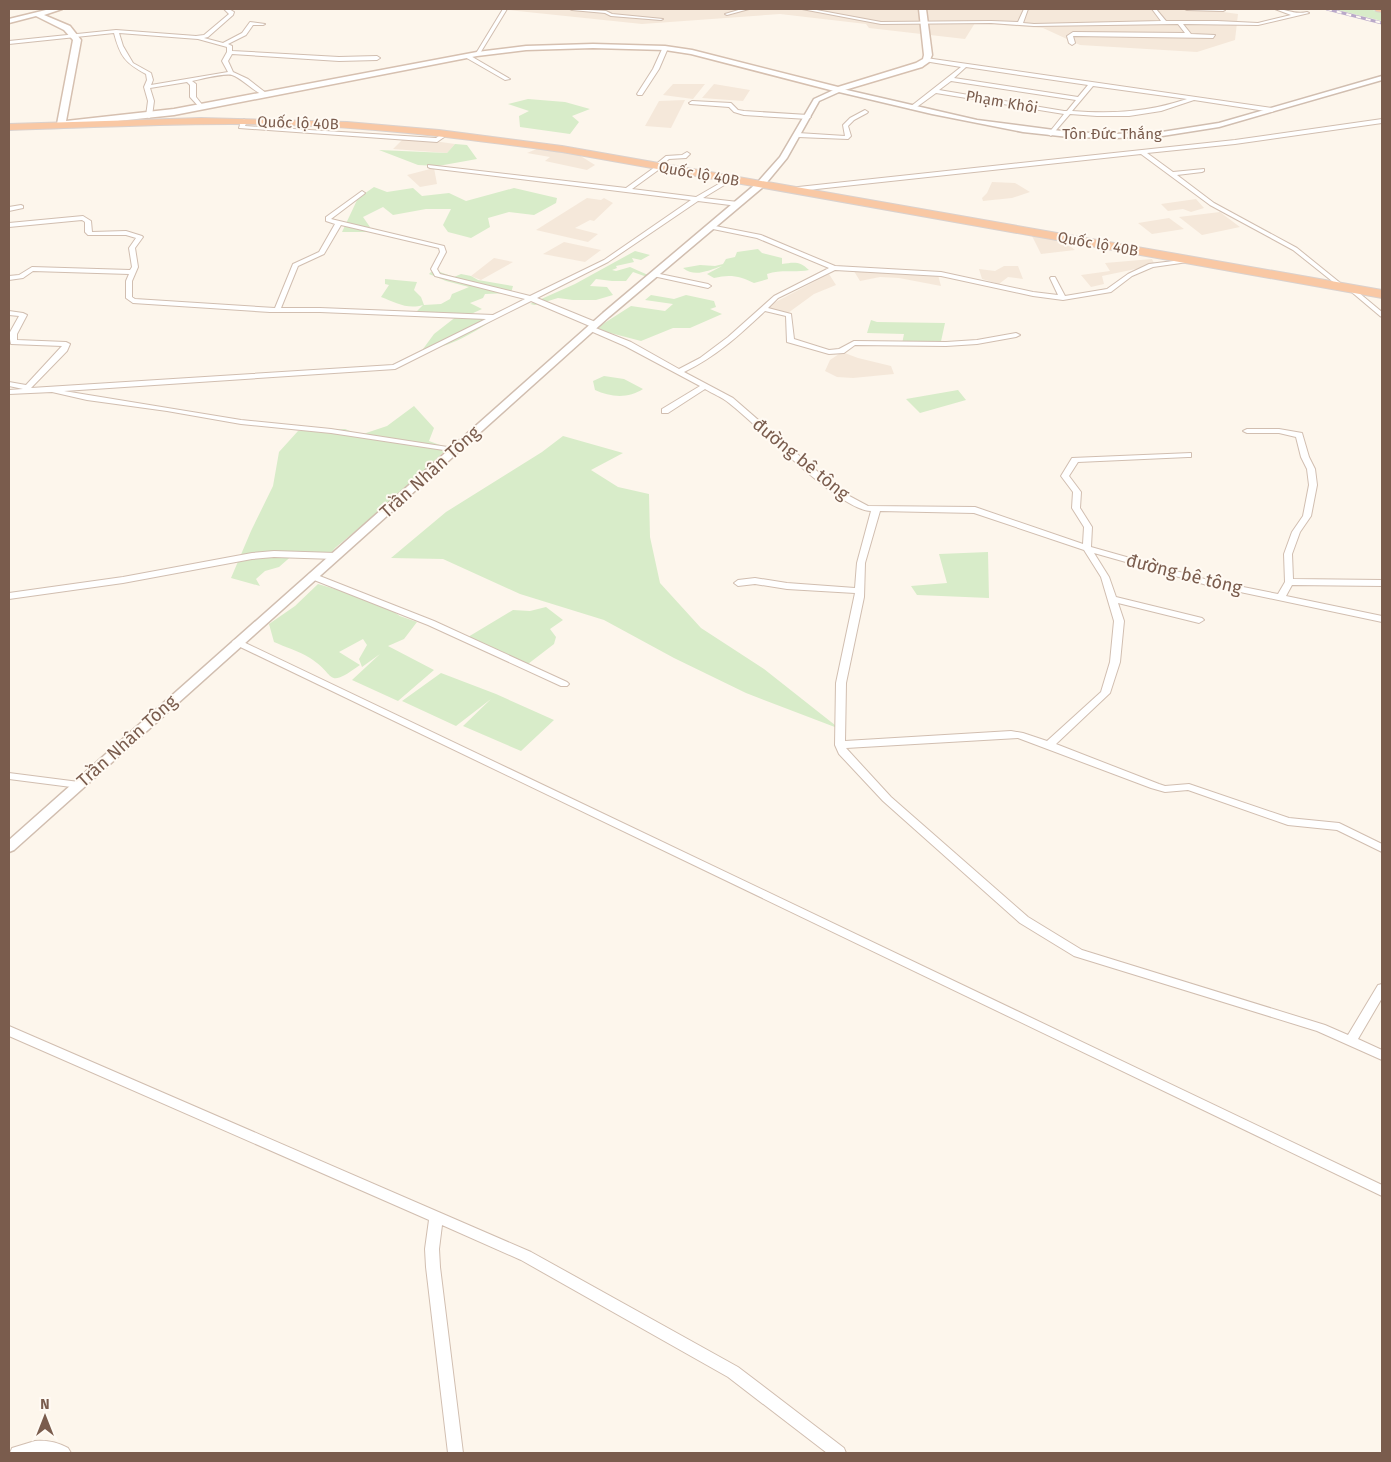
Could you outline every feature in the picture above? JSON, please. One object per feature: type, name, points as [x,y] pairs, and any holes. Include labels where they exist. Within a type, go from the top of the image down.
[{"type":"highway","name":"Quốc lộ 40B","points":[[9,127],[61,124],[244,122],[317,123],[447,133],[562,149],[1382,294]]},
{"type":"main road","points":[[9,21],[58,9]]},
{"type":"main road","points":[[37,14],[67,28],[77,40],[65,94],[61,124],[174,112],[477,54],[526,48],[593,46],[666,48],[692,52],[838,90],[919,65],[926,60],[928,54],[922,9]]},
{"type":"main road","points":[[174,112],[180,122]]},
{"type":"street","points":[[196,38],[206,36],[228,18],[232,13],[226,9]]},
{"type":"street","points":[[477,54],[506,9]]},
{"type":"street","points":[[572,9],[606,12],[611,15],[661,19]]},
{"type":"street","points":[[727,14],[747,9]]},
{"type":"street","points":[[804,9],[871,21],[1020,24],[1164,22],[1258,24],[1307,13]]},
{"type":"street","points":[[1020,24],[1026,9]]},
{"type":"street","points":[[1154,9],[1164,22]]},
{"type":"street","points":[[1187,9],[1223,10]]},
{"type":"street","points":[[1278,9],[1298,15]]},
{"type":"street","points":[[645,17],[651,12]]},
{"type":"street","points":[[1178,22],[1189,33],[1187,35]]},
{"type":"street","points":[[225,44],[244,34],[252,23],[263,24]]},
{"type":"street","points":[[1119,23],[1126,34]]},
{"type":"street","points":[[116,31],[120,46],[131,64],[148,73],[150,80],[147,87],[151,102],[149,116]]},
{"type":"street","points":[[9,43],[116,31],[196,38],[229,46],[230,52],[225,61],[231,73]]},
{"type":"street","points":[[1072,43],[1070,36],[1073,34],[1213,36]]},
{"type":"street","points":[[640,94],[656,69],[666,48]]},
{"type":"street","points":[[230,52],[339,59],[377,58]]},
{"type":"street","points":[[467,56],[507,79]]},
{"type":"street","points":[[926,60],[1192,100],[1272,110]]},
{"type":"street","points":[[912,108],[936,91],[965,66]]},
{"type":"street","points":[[147,87],[231,73],[246,80],[264,94]]},
{"type":"street","name":"Tôn Đức Thắng","points":[[838,90],[991,126],[1051,134],[1102,137],[1162,134],[1213,127],[1382,78]]},
{"type":"street","points":[[950,79],[1080,98]]},
{"type":"street","points":[[189,81],[193,84],[194,99],[201,107]]},
{"type":"street","points":[[1051,134],[1091,85]]},
{"type":"street","name":"Trần Nhân Tông","points":[[9,847],[593,327],[760,185],[783,158],[798,135],[816,100],[838,90]]},
{"type":"street","name":"Phạm Khôi","points":[[936,91],[1097,115],[1172,108],[1192,100]]},
{"type":"street","points":[[692,103],[730,105],[736,111],[744,113],[808,117]]},
{"type":"street","points":[[798,135],[846,138],[848,136],[845,126],[847,122],[865,112]]},
{"type":"street","points":[[788,190],[1235,142],[1382,121]]},
{"type":"street","points":[[1142,152],[1212,204],[1296,249],[1382,315]]},
{"type":"street","points":[[626,191],[668,157],[682,158],[687,154]]},
{"type":"street","points":[[430,166],[738,204]]},
{"type":"street","points":[[1173,174],[1202,170]]},
{"type":"street","points":[[9,392],[390,368],[412,360],[606,261],[658,227],[696,199],[729,180]]},
{"type":"street","points":[[278,309],[278,305],[296,265],[322,253],[339,223],[328,220],[328,218],[362,193]]},
{"type":"street","points":[[9,208],[21,207]]},
{"type":"street","points":[[9,225],[80,218],[88,221],[88,232],[90,234],[136,235],[140,237],[132,248],[135,268],[129,281],[129,298],[133,301],[278,309],[495,317]]},
{"type":"street","name":"đường bê tông","points":[[339,223],[442,247],[443,252],[434,269],[437,275],[532,299],[628,344],[730,400],[837,493],[866,508],[949,508],[975,510],[1087,548],[1207,582],[1281,596],[1382,619]]},
{"type":"street","points":[[710,227],[759,236],[834,268],[941,274],[1033,294],[1063,298],[1109,291],[1130,275],[1151,265],[1189,260]]},
{"type":"street","points":[[678,372],[716,350],[747,326],[782,293],[834,268]]},
{"type":"street","points":[[9,278],[21,277],[32,269],[132,272]]},
{"type":"street","points":[[655,275],[708,286]]},
{"type":"street","points":[[1053,278],[1063,298]]},
{"type":"street","points":[[763,309],[789,315],[790,340],[825,351],[841,351],[854,343],[946,344],[978,342],[1016,335]]},
{"type":"street","points":[[9,313],[23,315],[12,334],[14,342],[64,344],[67,346],[28,387]]},
{"type":"street","points":[[9,384],[241,422],[331,431],[454,450]]},
{"type":"street","points":[[665,411],[704,387]]},
{"type":"street","points":[[1247,431],[1299,435],[1310,469],[1313,485],[1307,516],[1296,532],[1288,554],[1289,582],[1281,596]]},
{"type":"street","points":[[1049,745],[1105,694],[1115,662],[1119,621],[1105,577],[1087,548],[1088,527],[1076,508],[1077,492],[1065,476],[1075,460],[1188,454]]},
{"type":"street","points":[[876,509],[861,563],[860,591],[841,683],[840,745],[843,752],[888,799],[1024,920],[1078,954],[1321,1028],[1382,1055]]},
{"type":"street","points":[[9,596],[107,582],[252,556],[274,554],[335,556]]},
{"type":"street","points":[[312,576],[431,623],[564,684]]},
{"type":"street","points":[[738,583],[755,581],[787,586],[860,591]]},
{"type":"street","points":[[1289,582],[1382,583]]},
{"type":"street","points":[[1113,598],[1199,620]]},
{"type":"street","points":[[237,642],[827,927],[1382,1191]]},
{"type":"street","points":[[840,745],[1019,735],[1155,786],[1165,789],[1190,787],[1288,821],[1339,827],[1382,848]]},
{"type":"street","points":[[9,776],[79,784]]},
{"type":"street","points":[[1351,1041],[1382,988]]},
{"type":"street","points":[[9,1031],[526,1256],[734,1372],[839,1453]]},
{"type":"street","points":[[436,1217],[432,1249],[433,1267],[455,1453]]},
{"type":"street","points":[[18,1453],[39,1447],[52,1448],[63,1453]]},
{"type":"shaded area","points":[[499,9],[1202,9],[1238,14],[1235,40],[1197,52],[1080,45],[1043,28],[975,23],[965,39],[869,28],[866,24],[780,14],[642,24]]},
{"type":"shaded area","points":[[673,84],[705,84],[693,99],[663,95]]},
{"type":"shaded area","points":[[714,84],[750,90],[743,101],[702,98]]},
{"type":"shaded area","points":[[685,100],[671,128],[645,126],[659,101]]},
{"type":"shaded area","points":[[405,137],[455,144],[447,153],[393,149]]},
{"type":"shaded area","points":[[539,148],[579,155],[595,165],[587,170],[545,161],[550,157],[527,153]]},
{"type":"shaded area","points":[[434,168],[437,184],[420,187],[407,175]]},
{"type":"shaded area","points":[[992,182],[1015,183],[1030,192],[1012,198],[983,201],[982,198],[987,193]]},
{"type":"shaded area","points":[[587,198],[601,200],[604,198],[613,203],[594,221],[590,220],[575,228],[598,234],[588,242],[536,230]]},
{"type":"shaded area","points":[[1196,199],[1204,208],[1191,212],[1183,209],[1168,211],[1161,204]]},
{"type":"shaded area","points":[[1220,212],[1240,227],[1202,235],[1179,217]]},
{"type":"shaded area","points":[[1169,218],[1184,229],[1152,234],[1138,223]]},
{"type":"shaded area","points":[[1032,236],[1063,241],[1075,250],[1041,254]]},
{"type":"shaded area","points":[[564,242],[601,250],[585,262],[543,254]]},
{"type":"shaded area","points":[[494,258],[513,262],[481,280],[471,276]]},
{"type":"shaded area","points":[[1152,259],[1155,265],[1102,276],[1104,284],[1091,287],[1081,275],[1110,271],[1105,263]]},
{"type":"shaded area","points":[[1004,266],[1018,266],[1023,279],[1008,277],[999,284],[982,279],[979,269],[995,271]]},
{"type":"shaded area","points":[[852,268],[906,270],[938,275],[941,286],[899,278],[880,277],[860,281]]},
{"type":"shaded area","points":[[829,274],[836,285],[814,294],[788,313],[766,307]]},
{"type":"shaded area","points":[[842,352],[891,366],[894,374],[853,378],[837,377],[825,371],[830,360]]},
{"type":"green space","points":[[1333,9],[1368,9],[1382,12],[1382,21]]},
{"type":"green space","points":[[528,99],[565,102],[590,109],[572,116],[579,122],[570,134],[520,127],[519,116],[529,111],[508,104]]},
{"type":"green space","points":[[455,144],[467,145],[477,159],[438,166],[418,165],[379,150],[447,153]]},
{"type":"green space","points":[[374,187],[387,192],[413,188],[422,196],[449,193],[466,201],[514,188],[557,198],[556,203],[534,215],[509,212],[488,218],[490,227],[471,238],[448,232],[443,225],[451,209],[426,209],[393,215],[383,207],[363,217],[370,227],[366,232],[342,232],[358,198]]},
{"type":"green space","points":[[758,249],[762,253],[782,258],[782,264],[797,263],[809,270],[782,271],[767,274],[768,279],[754,283],[735,276],[714,278],[707,274],[722,266],[697,273],[683,268],[723,264],[726,259],[735,257],[737,252]]},
{"type":"green space","points":[[635,251],[650,255],[641,260],[632,258],[634,262],[616,266],[617,268],[612,270],[616,271],[630,267],[648,275],[647,277],[633,272],[626,281],[596,279],[590,286],[607,287],[613,295],[596,300],[558,298],[535,305],[530,304],[575,284]]},
{"type":"green space","points":[[431,272],[440,272],[454,277],[461,274],[478,280],[513,286],[511,293],[485,294],[483,298],[470,303],[482,309],[471,314],[418,317],[417,311],[423,305],[406,306],[381,297],[389,285],[385,284],[385,279],[417,282],[414,290],[421,297],[424,305],[441,304],[450,299],[452,294],[469,287],[446,281],[429,274]]},
{"type":"green space","points":[[651,295],[674,299],[686,295],[714,301],[716,307],[710,309],[722,314],[690,328],[673,328],[641,341],[595,329],[631,306],[665,311],[673,304],[645,300]]},
{"type":"green space","points":[[457,316],[498,317],[453,343],[423,349],[434,334]]},
{"type":"green space","points":[[871,320],[877,322],[945,323],[940,346],[902,344],[904,334],[867,333]]},
{"type":"green space","points":[[604,376],[624,379],[643,389],[625,396],[607,394],[595,390],[593,381]]},
{"type":"green space","points":[[958,390],[966,400],[920,413],[906,399]]},
{"type":"green space","points":[[414,406],[434,428],[429,441],[448,448],[394,499],[335,548],[326,559],[295,553],[279,567],[265,571],[256,579],[260,586],[231,578],[273,486],[279,452],[298,431],[345,429],[360,435],[387,426]]},
{"type":"green space","points":[[563,436],[623,453],[591,470],[618,487],[649,494],[650,537],[660,583],[701,628],[764,669],[840,729],[746,693],[674,658],[604,620],[520,594],[443,559],[391,558],[446,512],[542,452]]},
{"type":"green space","points":[[988,552],[989,598],[917,595],[911,586],[947,583],[939,554]]},
{"type":"green space","points":[[318,584],[379,602],[400,616],[417,622],[404,639],[388,646],[434,670],[398,701],[352,680],[380,654],[362,667],[359,659],[367,645],[363,639],[339,652],[360,665],[349,673],[336,678],[332,677],[306,656],[274,642],[269,624],[295,606]]},
{"type":"green space","points":[[546,607],[563,620],[550,629],[556,637],[554,644],[528,664],[468,637],[513,610],[530,611]]},
{"type":"green space","points":[[441,673],[496,694],[554,720],[521,751],[463,726],[491,699],[456,726],[402,701]]},
{"type":"railway","points":[[1327,9],[1382,23]]}]
